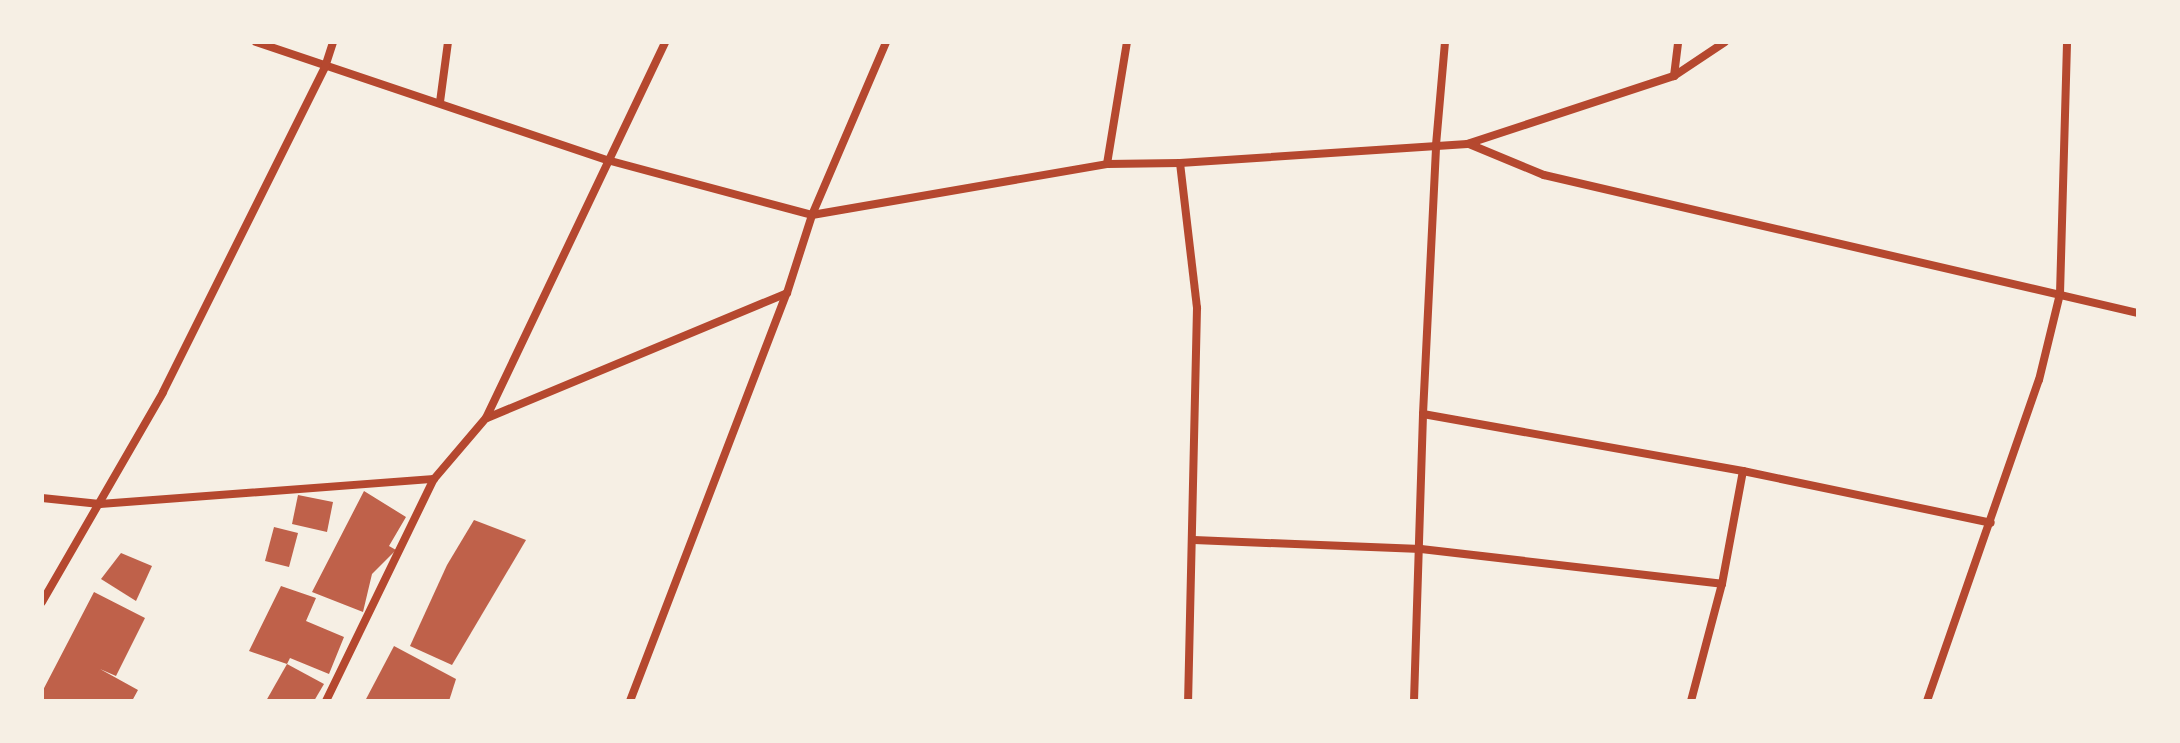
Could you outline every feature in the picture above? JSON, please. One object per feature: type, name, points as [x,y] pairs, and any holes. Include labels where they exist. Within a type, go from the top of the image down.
[{"type":"street","points":[[256,42],[607,160],[812,215],[1107,164],[1180,163],[1467,144],[1674,76],[1725,42]]},
{"type":"street","points":[[42,602],[163,392],[325,67],[333,42]]},
{"type":"street","points":[[440,102],[448,42]]},
{"type":"street","points":[[326,701],[434,479],[486,418],[665,42]]},
{"type":"street","points":[[630,701],[787,293],[812,215],[886,42]]},
{"type":"street","points":[[1107,164],[1127,42]]},
{"type":"street","points":[[1414,701],[1423,414],[1436,145],[1445,42]]},
{"type":"street","points":[[1674,76],[1678,42]]},
{"type":"street","points":[[1927,701],[2039,380],[2060,294],[2067,42]]},
{"type":"street","points":[[1467,144],[1544,175],[2138,313]]},
{"type":"street","points":[[1180,163],[1197,308],[1188,701]]},
{"type":"street","points":[[486,418],[787,293]]},
{"type":"street","points":[[1423,414],[1743,471],[1991,523]]},
{"type":"street","points":[[1691,701],[1722,584],[1743,471]]},
{"type":"street","points":[[42,498],[100,504],[434,479]]},
{"type":"street","points":[[1194,540],[1421,549],[1722,584]]},
{"type":"building","points":[[364,491],[406,517],[389,546],[396,550],[372,574],[363,612],[312,592]]},
{"type":"building","points":[[298,495],[333,502],[327,532],[292,524]]},
{"type":"building","points":[[474,520],[526,540],[452,665],[410,646],[447,565]]},
{"type":"building","points":[[274,527],[298,533],[289,567],[265,561]]},
{"type":"building","points":[[121,553],[152,566],[136,601],[101,579]]},
{"type":"building","points":[[281,586],[316,598],[306,621],[344,637],[329,674],[290,658],[287,664],[249,651]]},
{"type":"building","points":[[94,592],[145,618],[116,676],[100,669],[138,690],[132,701],[42,701],[42,692]]},
{"type":"building","points":[[394,646],[456,679],[449,701],[365,701]]},
{"type":"building","points":[[287,664],[324,684],[314,701],[266,701]]}]
